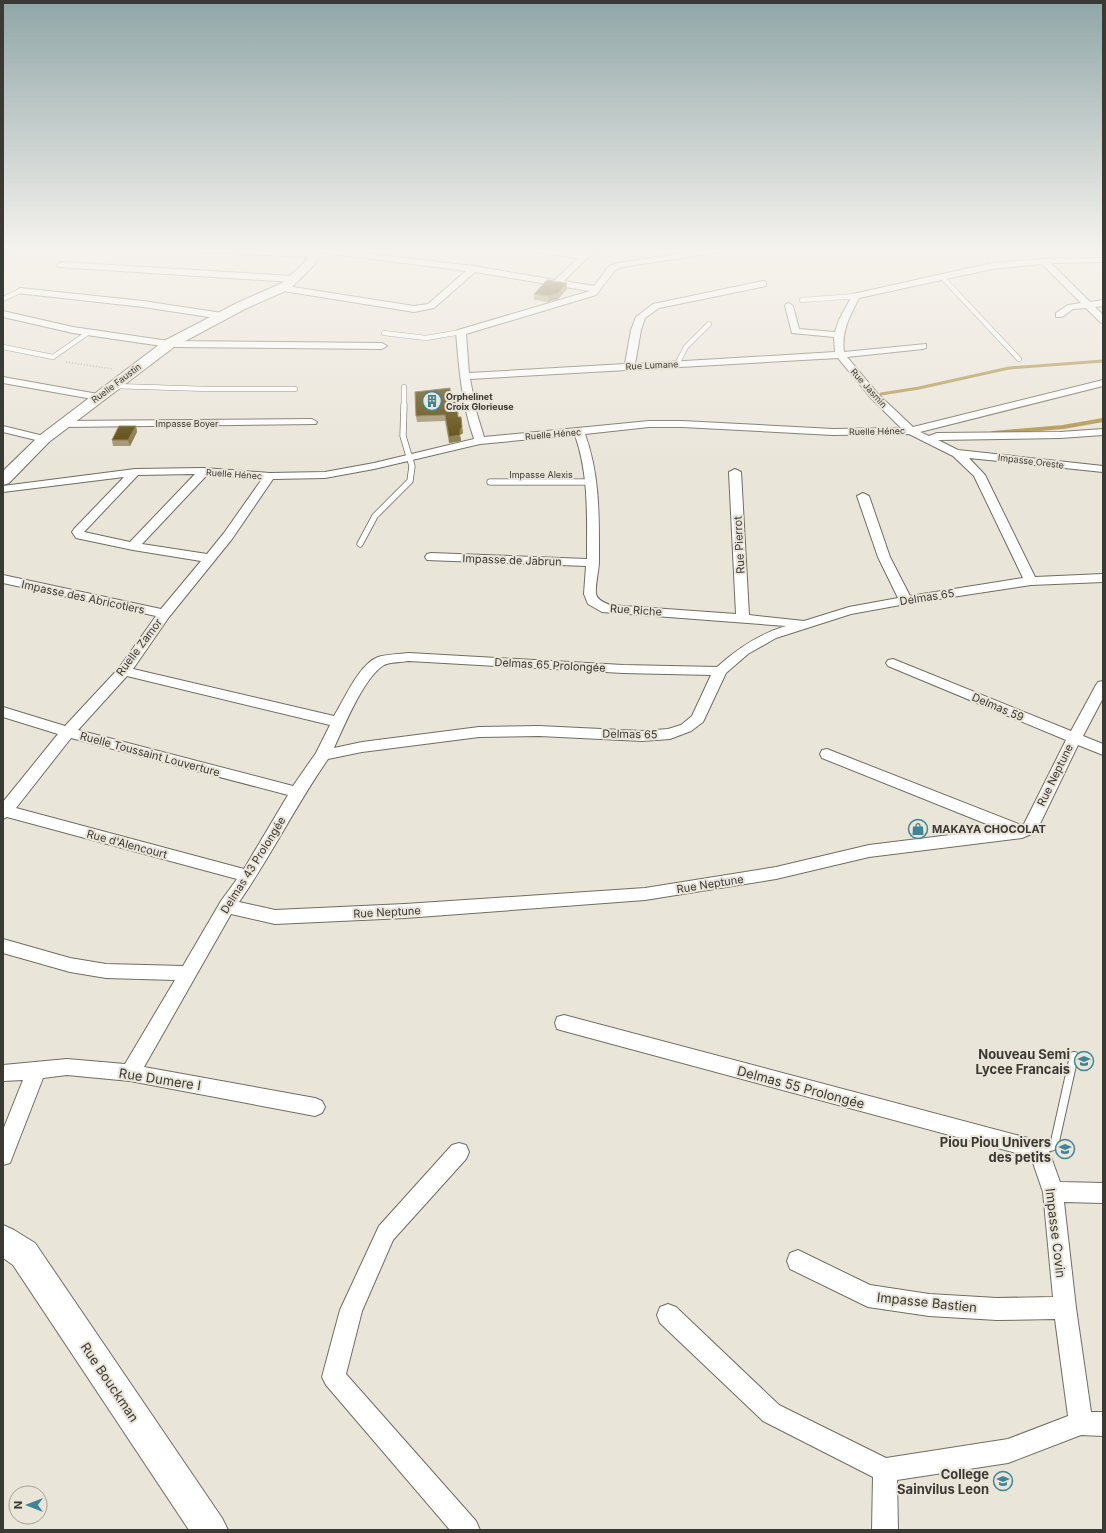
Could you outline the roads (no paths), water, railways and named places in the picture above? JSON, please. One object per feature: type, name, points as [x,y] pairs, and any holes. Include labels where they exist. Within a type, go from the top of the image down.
[{"type":"street","points":[[39,322],[89,332],[169,344],[382,346]]},
{"type":"street","name":"Ruelle Faustin","points":[[3,480],[44,439],[98,397],[169,344],[212,322]]},
{"type":"street","points":[[480,441],[471,417],[464,376],[461,332],[497,322]]},
{"type":"street","points":[[630,366],[636,330],[639,322]]},
{"type":"street","points":[[793,322],[795,331],[839,335]]},
{"type":"street","points":[[840,355],[839,335],[843,322]]},
{"type":"street","name":"Rue Lumane","points":[[464,376],[840,355],[923,346]]},
{"type":"street","name":"Rue Jasmin","points":[[840,355],[877,399],[910,431],[958,453],[972,463],[1031,581]]},
{"type":"street","points":[[3,380],[98,397]]},
{"type":"street","name":"Ruelle Hénec","points":[[3,489],[135,472],[204,471],[270,476],[325,475],[374,466],[480,441],[649,424],[675,424],[781,431],[910,431],[1103,383]]},
{"type":"street","name":"Impasse Boyer","points":[[63,424],[312,422]]},
{"type":"street","points":[[3,430],[44,439]]},
{"type":"street","name":"Rue Riche","points":[[579,431],[587,454],[592,482],[593,563],[590,594],[593,601],[607,609],[743,617],[804,623]]},
{"type":"street","points":[[930,440],[937,436],[1060,435],[1103,432]]},
{"type":"street","name":"Impasse Oreste","points":[[958,453],[1103,469]]},
{"type":"street","points":[[132,546],[204,471]]},
{"type":"street","points":[[135,472],[80,528],[78,532],[80,535],[132,546],[208,558]]},
{"type":"street","name":"Rue Pierrot","points":[[735,472],[743,617]]},
{"type":"street","name":"Ruelle Zamor","points":[[4,812],[68,732],[124,670],[164,614],[208,558],[228,536],[270,476]]},
{"type":"street","points":[[863,496],[884,557],[906,600]]},
{"type":"street","name":"Impasse de Jabrun","points":[[430,558],[593,563]]},
{"type":"street","name":"Delmas 65","points":[[323,755],[362,746],[479,732],[539,731],[642,736],[670,734],[686,728],[698,719],[720,671],[743,651],[771,635],[804,623],[906,600],[1031,581],[1103,578]]},
{"type":"street","name":"Impasse des Abricotiers","points":[[3,579],[164,614]]},
{"type":"street","name":"Delmas 65 Prolongée","points":[[381,661],[409,656],[623,669],[720,671]]},
{"type":"street","name":"Delmas 43 Prolongée","points":[[130,1073],[227,906],[248,876],[297,792],[323,755],[338,722],[365,675],[381,661]]},
{"type":"street","name":"Delmas 59","points":[[894,664],[1103,750]]},
{"type":"street","points":[[124,670],[338,722]]},
{"type":"street","name":"Rue Neptune","points":[[227,906],[275,916],[405,911],[645,894],[776,873],[868,851],[1022,832],[1030,828],[1074,739],[1103,685]]},
{"type":"street","name":"Ruelle Toussaint Louverture","points":[[3,712],[68,732],[297,792]]},
{"type":"street","points":[[827,754],[1022,832]]},
{"type":"street","name":"Rue d'Alencourt","points":[[4,812],[248,876]]},
{"type":"street","points":[[3,946],[70,965],[106,971],[188,973]]},
{"type":"street","name":"Delmas 55 Prolongée","points":[[564,1023],[1039,1150]]},
{"type":"street","name":"Rue Dumere I","points":[[3,1073],[66,1067],[130,1073],[315,1107]]},
{"type":"street","points":[[3,1156],[36,1071]]},
{"type":"street","name":"Impasse Covin","points":[[1039,1150],[1053,1192],[1065,1308],[1092,1423]]},
{"type":"street","points":[[459,1152],[386,1233],[351,1310],[334,1377],[467,1530]]},
{"type":"street","points":[[1053,1192],[1103,1193]]},
{"type":"street","name":"Rue Bouckman","points":[[3,1240],[24,1254],[210,1530]]},
{"type":"street","name":"Impasse Bastien","points":[[798,1261],[868,1296],[929,1305],[982,1308],[1065,1308]]},
{"type":"street","points":[[668,1315],[771,1413],[885,1470],[1008,1451],[1092,1423]]},
{"type":"street","points":[[885,1470],[885,1530]]},
{"type":"lane","points":[[984,322],[1019,360]]},
{"type":"lane","points":[[677,364],[680,354],[709,324]]},
{"type":"lane","points":[[3,347],[53,357],[89,332]]},
{"type":"lane","points":[[384,333],[426,338],[461,332]]},
{"type":"lane","points":[[113,386],[208,389],[295,389]]},
{"type":"lane","points":[[360,544],[375,516],[410,480],[412,466],[408,457],[403,436],[404,387]]},
{"type":"lane","name":"Impasse Alexis","points":[[490,482],[592,482]]},
{"type":"lane","points":[[1039,1150],[1054,1146],[1074,1056]]},
{"type":"waterway","points":[[881,394],[919,388],[1009,368],[1103,361]]},
{"type":"waterway","points":[[993,433],[1063,427],[1103,420]]},
{"type":"place","name":"Orphelinet Croix Glorieuse","points":[[432,401]]},
{"type":"place","name":"MAKAYA CHOCOLAT","points":[[918,829]]},
{"type":"place","name":"Nouveau Semi Lycee Francais","points":[[1084,1061]]},
{"type":"place","name":"Piou Piou Univers des petits","points":[[1065,1149]]},
{"type":"place","name":"College Sainvilus Leon","points":[[1003,1481]]}]
